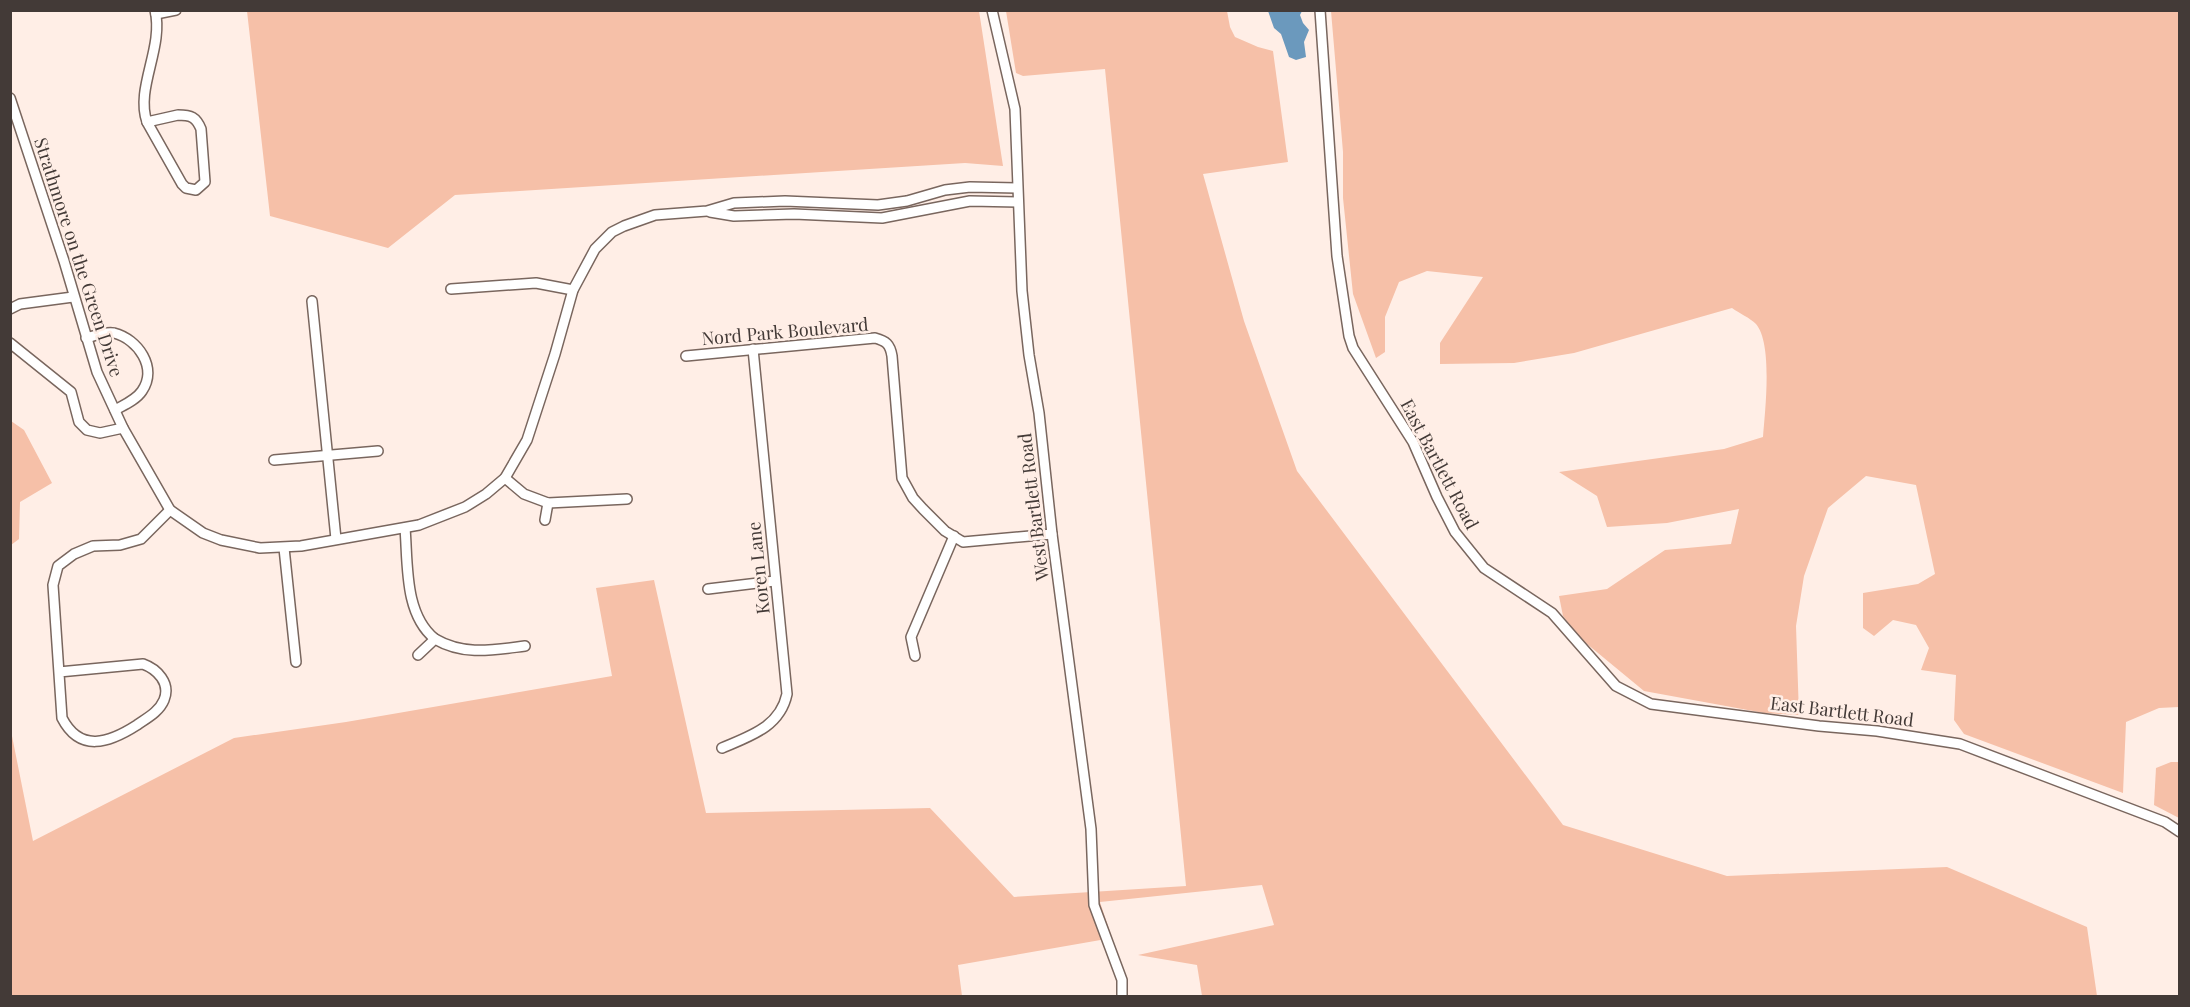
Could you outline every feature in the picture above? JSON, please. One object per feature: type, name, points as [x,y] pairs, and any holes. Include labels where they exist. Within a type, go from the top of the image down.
[{"type":"street","points":[[147,122],[178,115],[189,115],[196,119],[201,129],[205,176],[205,182],[200,188],[191,190],[182,184],[147,122],[144,115],[145,94],[156,44],[155,12],[176,10]]},
{"type":"street","name":"West Bartlett Road","points":[[992,10],[1015,109],[1022,291],[1091,829],[1094,905],[1122,980],[1122,996]]},
{"type":"street","name":"East Bartlett Road","points":[[1320,10],[1337,256],[1348,336],[1353,348],[1413,442],[1455,532],[1484,568],[1552,613],[1616,686],[1651,704],[1819,726],[1877,731],[1960,744],[2165,822],[2180,832]]},
{"type":"street","name":"Strathmore on the Green Drive","points":[[10,98],[97,372],[123,428],[170,510],[203,533],[220,540],[260,548],[284,548],[405,528],[437,519],[465,507],[486,494],[505,478],[527,440],[573,290],[595,249],[612,232],[638,219],[655,215],[707,211],[734,203],[785,201],[878,205],[908,201],[945,190],[1017,188]]},
{"type":"street","points":[[970,188],[970,201]]},
{"type":"street","name":"Strathmore on the Green Drive","points":[[707,211],[734,216],[794,214],[882,218],[970,201],[1018,202]]},
{"type":"street","points":[[748,202],[748,216]]},
{"type":"street","points":[[451,289],[536,283],[573,290]]},
{"type":"street","points":[[10,309],[20,304],[74,297]]},
{"type":"street","points":[[312,301],[336,539]]},
{"type":"street","points":[[86,338],[107,333],[128,339],[145,356],[146,381],[140,394],[115,410]]},
{"type":"street","name":"Nord Park Boulevard","points":[[686,356],[875,338],[885,341],[890,347],[892,356],[903,478],[913,498],[922,509],[954,536]]},
{"type":"street","points":[[10,344],[71,392],[80,422],[87,430],[100,433],[123,428]]},
{"type":"street","name":"Koren Lane","points":[[722,748],[776,720],[787,694],[753,349]]},
{"type":"street","points":[[274,460],[378,451]]},
{"type":"street","points":[[505,478],[525,494],[548,502],[627,499]]},
{"type":"street","points":[[544,520],[548,502]]},
{"type":"street","points":[[59,672],[143,664],[154,669],[161,676],[164,682],[164,699],[154,713],[120,736],[102,742],[90,742],[73,734],[62,718],[53,585],[58,567],[83,549],[93,546],[120,545],[141,539],[170,510]]},
{"type":"street","points":[[405,528],[413,602],[417,619],[428,634],[452,648],[467,651],[525,646]]},
{"type":"street","points":[[915,656],[911,637],[954,536],[963,542],[1052,534]]},
{"type":"street","points":[[284,548],[296,662]]},
{"type":"street","points":[[708,589],[776,581]]},
{"type":"street","points":[[418,655],[435,639]]},
{"type":"shaded area","points":[[247,11],[979,11],[1003,166],[965,163],[455,195],[388,248],[270,216]]},
{"type":"shaded area","points":[[1006,11],[1227,11],[1230,27],[1235,37],[1273,51],[1288,162],[1203,174],[1244,321],[1297,471],[1563,825],[1727,876],[1947,867],[2087,927],[2097,996],[1202,996],[1197,965],[1138,955],[1274,925],[1262,885],[1100,902],[1112,938],[958,965],[962,996],[11,996],[10,726],[33,841],[234,738],[346,722],[612,676],[596,588],[654,580],[706,813],[930,808],[1014,897],[1186,886],[1105,69],[1023,76],[1016,73]]},
{"type":"shaded area","points":[[1331,11],[2179,11],[2179,707],[2159,708],[2126,722],[2123,793],[1964,734],[1954,720],[1956,675],[1921,670],[1929,648],[1916,625],[1893,620],[1874,636],[1863,628],[1863,593],[1918,584],[1935,574],[1916,485],[1866,476],[1828,508],[1804,576],[1796,626],[1799,715],[1764,713],[1644,691],[1581,639],[1563,616],[1559,596],[1607,589],[1665,550],[1731,544],[1739,509],[1667,523],[1607,527],[1597,496],[1559,472],[1724,449],[1763,437],[1767,378],[1765,346],[1761,334],[1754,322],[1732,308],[1574,353],[1514,363],[1440,364],[1440,343],[1483,277],[1427,271],[1399,282],[1385,317],[1385,352],[1376,358],[1353,294],[1343,198],[1343,152]]},
{"type":"shaded area","points":[[11,421],[24,430],[52,483],[20,502],[19,539],[11,545]]},
{"type":"shaded area","points":[[2171,762],[2179,762],[2179,818],[2154,805],[2156,768]]},
{"type":"water","points":[[1268,11],[1302,11],[1300,15],[1309,30],[1304,42],[1306,57],[1296,60],[1289,57],[1281,34],[1274,28]]}]
